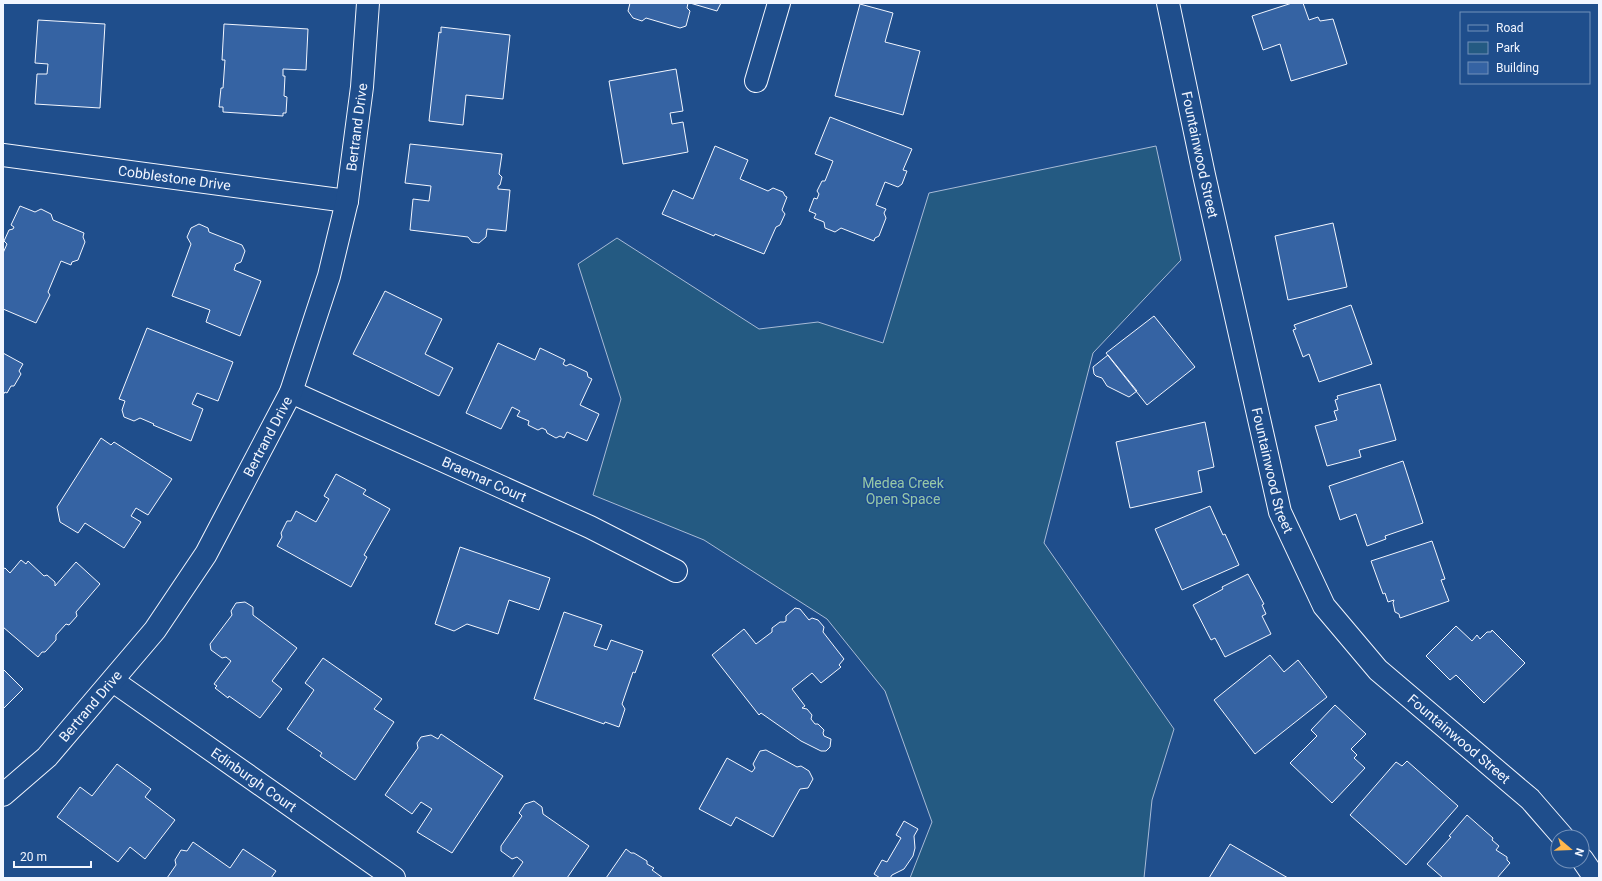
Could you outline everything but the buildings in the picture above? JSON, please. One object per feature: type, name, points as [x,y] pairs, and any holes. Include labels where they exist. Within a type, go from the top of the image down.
[{"type":"street","name":"Bertrand Drive","points":[[3,796],[47,757],[155,630],[206,554],[291,392],[329,276],[347,201],[362,88],[368,3]]},
{"type":"street","points":[[756,81],[779,3]]},
{"type":"street","name":"Fountainwood Street","points":[[1168,3],[1204,175],[1280,512],[1324,606],[1378,670],[1530,798],[1556,829]]},
{"type":"street","name":"Cobblestone Drive","points":[[3,155],[347,201]]},
{"type":"street","name":"Braemar Court","points":[[291,392],[583,524],[676,571]]},
{"type":"street","name":"Edinburgh Court","points":[[113,681],[394,878]]},
{"type":"street","points":[[1589,869],[1595,878]]},
{"type":"green space","name":"Medea Creek Open Space","points":[[1156,146],[1181,260],[1093,353],[1044,543],[1174,729],[1152,800],[1144,878],[910,878],[932,822],[885,691],[827,619],[704,540],[593,495],[621,399],[578,264],[617,238],[759,329],[818,322],[883,343],[929,193]]}]
